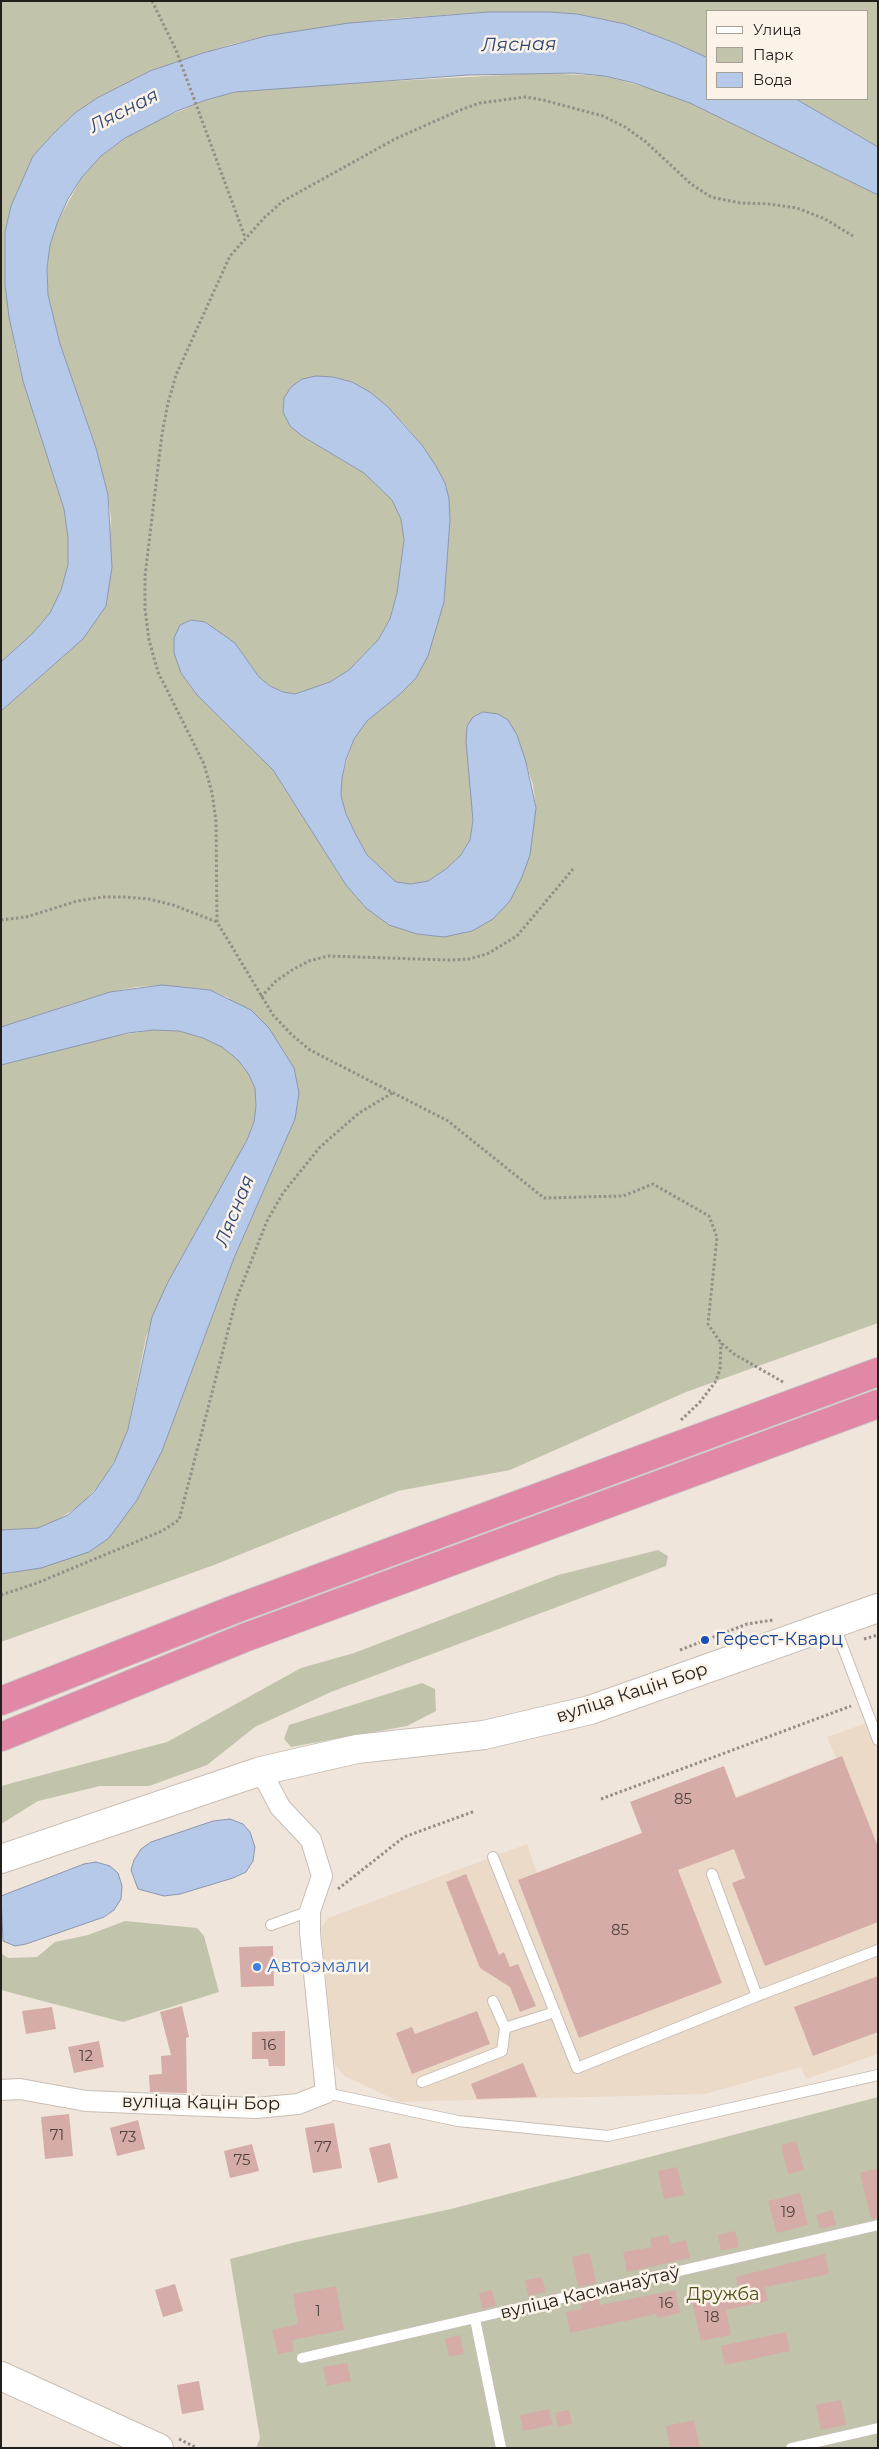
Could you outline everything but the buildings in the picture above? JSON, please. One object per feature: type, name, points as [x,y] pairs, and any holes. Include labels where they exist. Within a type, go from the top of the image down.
[{"type":"highway","points":[[1,1700],[230,1611],[878,1372]]},
{"type":"highway","points":[[1,1737],[262,1631],[878,1404]]},
{"type":"main road","name":"вуліца Кацін Бор","points":[[1,1858],[261,1771],[357,1749],[484,1735],[590,1710],[878,1608]]},
{"type":"main road","points":[[1,2376],[159,2448]]},
{"type":"street","points":[[261,1771],[280,1807],[311,1840],[322,1876],[310,1911],[310,1933],[326,2093]]},
{"type":"street","name":"вуліца Кацін Бор","points":[[1,2090],[20,2089],[86,2101],[256,2108],[298,2104],[326,2093]]},
{"type":"lane","points":[[834,1623],[878,1740]]},
{"type":"lane","points":[[493,1857],[577,2068],[878,1950]]},
{"type":"lane","points":[[712,1874],[757,1996]]},
{"type":"lane","points":[[271,1925],[310,1911]]},
{"type":"lane","points":[[422,2082],[502,2050],[505,2028],[493,2001]]},
{"type":"lane","points":[[505,2028],[555,2012]]},
{"type":"lane","points":[[326,2093],[458,2121],[608,2136],[878,2075]]},
{"type":"lane","name":"вуліца Касманаўтаў","points":[[302,2358],[878,2225]]},
{"type":"lane","points":[[475,2319],[501,2448]]},
{"type":"lane","points":[[792,2448],[878,2428]]},
{"type":"path","points":[[152,1],[176,50],[245,237]]},
{"type":"path","points":[[816,1395],[769,1376],[734,1354],[722,1343],[708,1324],[717,1237],[709,1216],[653,1184],[624,1196],[544,1198],[448,1121],[394,1092],[333,1064],[310,1050],[292,1035],[274,1015],[261,997],[217,922],[216,821],[212,793],[204,764],[158,672],[148,640],[145,609],[145,576],[162,434],[176,375],[216,282],[230,256],[245,237],[284,201],[395,140],[473,105],[502,99],[525,97],[603,116],[625,127],[646,142],[691,184],[711,196],[740,204],[797,208],[825,219],[853,236]]},
{"type":"path","points":[[261,997],[276,981],[292,970],[309,961],[328,956],[449,960],[487,954],[517,936],[573,869]]},
{"type":"path","points":[[1,920],[26,917],[77,902],[103,897],[124,897],[173,905],[217,922]]},
{"type":"path","points":[[1,1595],[37,1583],[162,1531],[179,1520],[236,1300],[267,1221],[282,1193],[320,1147],[359,1113],[394,1092]]},
{"type":"path","points":[[679,1422],[700,1402],[716,1381],[720,1369],[722,1343]]},
{"type":"path","points":[[680,1650],[747,1624],[776,1619]]},
{"type":"path","points":[[601,1799],[822,1716]]},
{"type":"path","points":[[310,1911],[404,1837],[475,1811]]},
{"type":"shaded area","points":[[878,1719],[878,2054],[806,2079],[801,2067],[705,2094],[400,2102],[344,2076],[334,2063],[321,1928],[328,1918],[527,1844],[537,1873],[836,1758],[827,1737]]},
{"type":"green space","points":[[1,1],[878,1],[878,147],[798,100],[869,100],[869,10],[706,10],[706,57],[625,24],[577,14],[488,12],[387,19],[266,36],[229,45],[150,71],[97,98],[75,113],[33,156],[11,206],[5,232],[5,285],[15,348],[23,381],[64,509],[68,538],[68,565],[61,590],[50,613],[33,633],[1,662]]},
{"type":"green space","points":[[541,73],[605,76],[662,92],[690,103],[878,195],[878,1323],[686,1392],[510,1470],[398,1491],[214,1565],[1,1642],[1,1574],[12,1573],[137,1500],[162,1451],[234,1258],[295,1119],[229,998],[210,990],[162,985],[136,987],[110,992],[1,1027],[1,711],[83,639],[106,606],[111,518],[108,495],[96,448],[60,344],[48,295],[47,268],[50,245],[58,221],[82,177],[101,156],[125,138],[151,123],[206,100],[235,92],[266,88]],"holes":[[[333,377],[352,382],[370,392],[405,425],[422,445],[445,483],[450,520],[444,602],[354,739],[342,778],[341,796],[346,814],[367,855],[396,882],[411,884],[428,881],[446,869],[461,855],[470,840],[473,820],[470,771],[526,762],[533,785],[536,808],[472,931],[444,937],[417,934],[366,908],[346,885],[273,770],[197,695],[181,673],[180,625],[191,620],[205,622],[235,643],[259,677],[270,686],[283,692],[295,694],[331,682],[349,670],[378,640],[390,619],[397,593],[404,539],[401,519],[392,500],[364,473],[302,436]]]},
{"type":"green space","points":[[153,1030],[179,1031],[203,1038],[222,1047],[238,1059],[248,1073],[255,1088],[256,1106],[254,1122],[247,1140],[215,1201],[168,1282],[146,1337],[128,1429],[122,1447],[105,1478],[81,1505],[54,1522],[38,1528],[1,1530],[1,1065],[103,1038]]},
{"type":"green space","points":[[658,1550],[668,1556],[666,1566],[331,1692],[255,1727],[207,1765],[149,1786],[100,1786],[38,1801],[1,1824],[1,1786],[167,1742],[301,1668],[354,1653],[558,1575]]},
{"type":"green space","points":[[422,1683],[435,1689],[436,1711],[407,1726],[291,1747],[284,1739],[289,1725]]},
{"type":"green space","points":[[125,1921],[197,1928],[204,1936],[219,1992],[123,2022],[1,1990],[1,1953],[8,1958],[37,1957],[55,1942],[88,1935]]},
{"type":"green space","name":"Дружба","points":[[878,2097],[878,2448],[256,2448],[260,2438],[230,2259],[296,2242],[451,2209]]},
{"type":"water","name":"Лясная","points":[[488,12],[549,12],[577,14],[625,24],[706,57],[706,100],[798,100],[878,147],[878,195],[690,103],[634,83],[605,76],[573,73],[468,75],[235,92],[177,111],[125,138],[101,156],[82,177],[68,199],[50,245],[47,268],[48,295],[60,344],[96,448],[108,495],[112,567],[106,606],[83,639],[1,711],[1,662],[33,633],[50,613],[61,590],[68,565],[68,538],[64,509],[23,381],[9,317],[5,285],[5,232],[11,206],[33,156],[75,113],[97,98],[150,71],[203,53],[266,36],[349,23]]},
{"type":"water","points":[[316,376],[333,377],[352,382],[370,392],[388,407],[422,445],[436,466],[445,483],[449,499],[450,520],[444,602],[428,656],[416,678],[367,721],[354,739],[346,760],[341,796],[346,814],[356,835],[367,855],[396,882],[411,884],[428,881],[446,869],[461,855],[470,840],[473,820],[466,742],[467,726],[473,717],[483,712],[498,714],[508,720],[517,735],[526,762],[536,808],[530,855],[510,901],[493,919],[472,931],[444,937],[417,934],[389,925],[366,908],[346,885],[273,770],[197,695],[181,673],[174,653],[174,638],[180,625],[191,620],[205,622],[235,643],[259,677],[270,686],[283,692],[295,694],[330,682],[349,670],[378,640],[390,619],[397,593],[404,540],[401,519],[392,500],[364,473],[302,436],[290,426],[283,412],[284,398],[291,387],[302,379]]},
{"type":"water","name":"Лясная","points":[[162,985],[210,990],[251,1010],[269,1028],[294,1068],[299,1093],[295,1119],[234,1258],[162,1451],[137,1500],[109,1538],[89,1552],[41,1568],[1,1574],[1,1530],[38,1528],[68,1515],[94,1492],[114,1463],[128,1429],[152,1317],[168,1282],[247,1140],[254,1122],[256,1106],[255,1088],[248,1073],[238,1060],[222,1047],[203,1038],[179,1031],[153,1030],[128,1033],[1,1065],[1,1027],[110,992]]},
{"type":"water","points":[[230,1819],[243,1824],[250,1832],[255,1847],[253,1861],[246,1872],[233,1878],[180,1894],[164,1896],[138,1889],[131,1870],[134,1860],[141,1849],[151,1842],[213,1821]]},
{"type":"water","points":[[96,1862],[110,1866],[118,1873],[122,1886],[121,1899],[114,1910],[104,1917],[26,1944],[15,1946],[3,1941],[1,1896],[84,1864]]},
{"type":"place","name":"Гефест-Кварц","points":[[705,1640]]},
{"type":"place","name":"Автоэмали","points":[[257,1967]]}]
